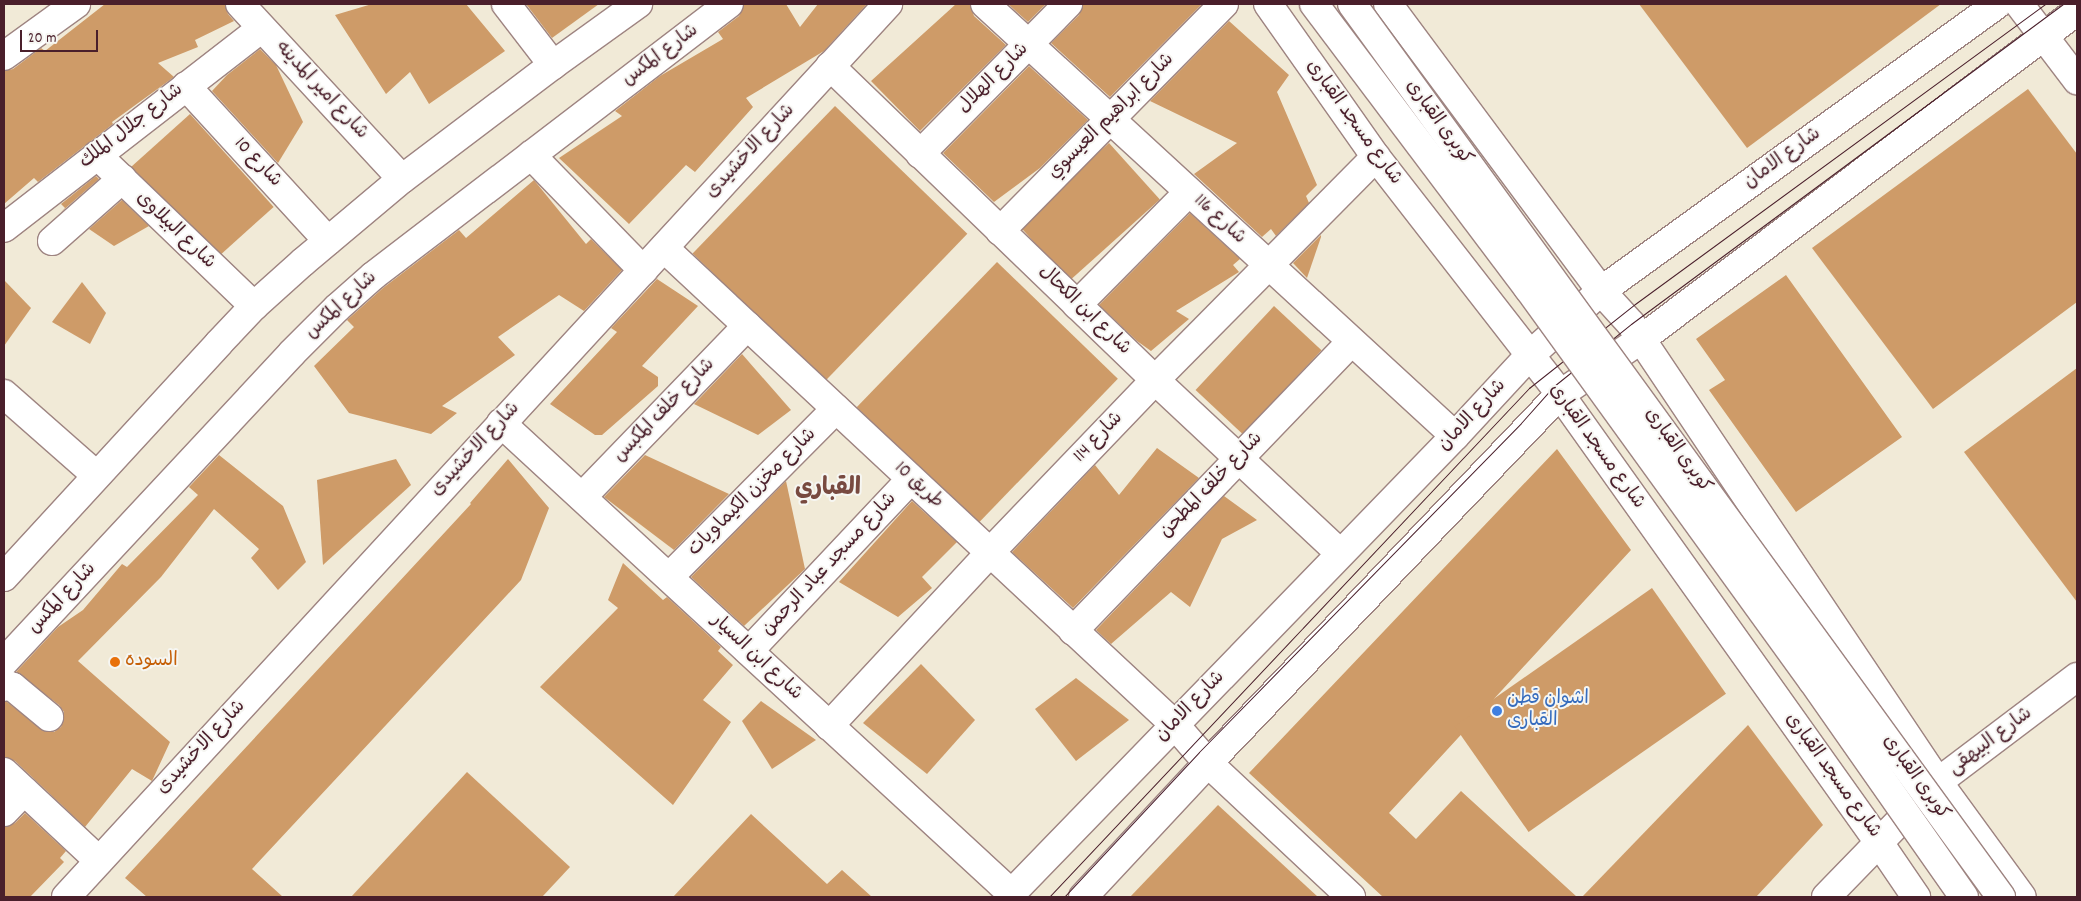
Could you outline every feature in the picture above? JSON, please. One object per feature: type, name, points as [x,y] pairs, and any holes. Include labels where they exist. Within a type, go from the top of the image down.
[{"type":"street","points":[[4,56],[76,4]]},
{"type":"street","name":"شارع امير المدينه","points":[[240,4],[402,179]]},
{"type":"street","points":[[506,4],[552,65]]},
{"type":"street","points":[[4,577],[96,475],[254,306],[402,179],[552,65],[638,4]]},
{"type":"street","name":"شارع المكس","points":[[4,662],[292,353],[337,308],[373,276],[729,4]]},
{"type":"street","name":"شارع الاخشيدى","points":[[66,897],[888,4]]},
{"type":"street","name":"شارع 116","points":[[984,4],[1268,267],[1455,436]]},
{"type":"street","name":"شارع الهلال","points":[[920,154],[1068,4]]},
{"type":"street","name":"شارع ابراهيم العيسوي","points":[[1000,231],[1224,4]]},
{"type":"street","name":"شارع مسجد القبارى","points":[[1268,4],[1376,157],[1559,395],[1916,897]]},
{"type":"street","name":"كوبرى القبارى","points":[[1314,4],[1528,288],[1812,680],[1964,897]]},
{"type":"street","name":"كوبرى القبارى","points":[[1352,4],[2001,897]]},
{"type":"street","points":[[1388,4],[1601,291],[1631,324],[1938,782],[2022,897]]},
{"type":"street","name":"شارع الامان","points":[[1010,895],[1455,436],[1529,356],[1601,291],[1997,4]]},
{"type":"street","points":[[2019,4],[2077,80]]},
{"type":"street","points":[[1083,897],[1559,395],[1640,340],[2077,10]]},
{"type":"street","name":"شارع جلال الملك","points":[[4,228],[262,28]]},
{"type":"street","name":"شارع ابن الكحال","points":[[830,66],[1154,380],[1340,553]]},
{"type":"street","name":"شارع 10","points":[[186,86],[328,241]]},
{"type":"street","name":"شارع البيلاوى","points":[[97,155],[254,306]]},
{"type":"street","points":[[531,155],[642,270]]},
{"type":"street","name":"شارع 114","points":[[829,726],[989,553],[1154,380],[1376,157]]},
{"type":"street","points":[[52,241],[122,179]]},
{"type":"street","points":[[1077,305],[1189,192]]},
{"type":"street","name":"طريق 10","points":[[664,248],[1174,724],[1208,763],[1351,897]]},
{"type":"street","name":"شارع خلف المكبس","points":[[582,497],[747,326]]},
{"type":"street","name":"شارع خلف المطحن","points":[[1073,631],[1351,342]]},
{"type":"street","points":[[4,394],[96,475]]},
{"type":"street","name":"شارع مخزن الكيماويات","points":[[669,577],[836,410]]},
{"type":"street","name":"شارع ابن السيار","points":[[502,423],[1010,895]]},
{"type":"street","name":"شارع مسجد عباد الرحمن","points":[[749,651],[911,479]]},
{"type":"street","name":"شارع البيهقى","points":[[1826,897],[1878,841],[1938,782],[2077,677]]},
{"type":"street","points":[[4,687],[8,684],[13,687],[49,718]]},
{"type":"street","points":[[4,772],[98,861]]},
{"type":"street","points":[[4,812],[24,791]]},
{"type":"building","points":[[105,4],[225,4],[228,14],[234,21],[195,40],[198,47],[158,63],[174,77],[112,122],[113,124],[38,182],[34,178],[4,204],[4,71],[13,69],[41,48],[45,51]]},
{"type":"building","points":[[372,4],[466,4],[505,51],[429,104],[410,72],[386,94],[335,15]]},
{"type":"building","points":[[526,4],[599,4],[552,38]]},
{"type":"building","points":[[744,4],[786,4],[800,27],[818,4],[867,4],[824,51],[746,98],[753,107],[695,172],[686,165],[629,224],[559,158],[622,116],[615,111],[660,76],[723,39],[718,32],[739,16]]},
{"type":"building","points":[[956,4],[970,4],[974,16],[1006,45],[920,131],[871,81]]},
{"type":"building","points":[[1008,4],[1046,4],[1028,22]]},
{"type":"building","points":[[1083,4],[1202,4],[1110,97],[1051,43],[1079,15]]},
{"type":"building","points":[[1639,4],[1941,4],[1747,148]]},
{"type":"building","points":[[1229,21],[1289,75],[1277,92],[1317,185],[1306,196],[1309,203],[1276,236],[1271,229],[1262,237],[1194,174],[1237,143],[1150,101]]},
{"type":"building","points":[[260,49],[276,65],[303,122],[278,163],[212,91],[227,75]]},
{"type":"building","points":[[1029,66],[1088,120],[1040,168],[994,202],[943,153]]},
{"type":"building","points":[[2028,89],[2077,154],[2077,302],[1933,409],[1812,248]]},
{"type":"building","points":[[835,106],[967,234],[825,381],[693,253]]},
{"type":"building","points":[[190,114],[274,207],[215,260],[131,167]]},
{"type":"building","points":[[1109,143],[1160,199],[1069,281],[1018,225]]},
{"type":"building","points":[[96,176],[99,179],[61,212],[65,208],[61,204]]},
{"type":"building","points":[[534,180],[586,244],[591,239],[622,270],[584,311],[559,295],[498,337],[515,355],[442,406],[457,413],[431,434],[349,413],[314,366],[354,327],[347,320],[383,288],[459,230],[466,238]]},
{"type":"building","points":[[122,200],[149,226],[114,246],[89,229]]},
{"type":"building","points":[[1190,213],[1240,259],[1233,265],[1239,272],[1176,311],[1189,319],[1151,351],[1137,341],[1099,305]]},
{"type":"building","points":[[1321,235],[1321,237],[1307,278],[1293,263]]},
{"type":"building","points":[[997,262],[1118,379],[978,524],[857,407]]},
{"type":"building","points":[[1786,275],[1902,437],[1796,512],[1709,390],[1725,380],[1696,339]]},
{"type":"building","points":[[657,279],[698,306],[642,366],[658,377],[658,386],[602,435],[595,435],[550,404],[617,332],[611,328]]},
{"type":"building","points":[[4,280],[31,308],[4,346]]},
{"type":"building","points":[[82,282],[106,313],[90,344],[52,322]]},
{"type":"building","points":[[1274,306],[1322,350],[1243,434],[1196,390]]},
{"type":"building","points":[[742,354],[791,410],[758,435],[694,404]]},
{"type":"building","points":[[2077,368],[2077,602],[1964,452]]},
{"type":"building","points":[[1157,448],[1199,478],[1073,608],[1012,552],[1095,465],[1119,495]]},
{"type":"building","points":[[1557,449],[1631,550],[1389,813],[1416,839],[1461,791],[1577,897],[1383,897],[1249,773]]},
{"type":"building","points":[[219,455],[283,506],[306,562],[278,590],[251,558],[259,549],[214,509],[161,577],[78,661],[170,742],[152,781],[132,769],[85,827],[15,761],[4,757],[4,702],[7,702],[46,732],[54,732],[61,727],[64,712],[59,705],[16,672],[58,627],[83,610],[122,564],[127,567],[198,495],[189,487]]},
{"type":"building","points":[[645,455],[729,494],[674,550],[604,497]]},
{"type":"building","points":[[396,459],[411,485],[323,565],[317,480]]},
{"type":"building","points":[[508,459],[549,508],[521,580],[252,869],[283,897],[147,897],[125,878],[471,504]]},
{"type":"building","points":[[786,481],[805,569],[744,626],[691,577]]},
{"type":"building","points":[[1224,496],[1257,520],[1222,539],[1190,607],[1171,592],[1111,644],[1096,630]]},
{"type":"building","points":[[912,501],[957,542],[922,577],[932,588],[898,617],[839,582]]},
{"type":"building","points":[[623,563],[663,600],[667,597],[721,647],[718,651],[733,665],[703,700],[731,722],[673,805],[540,687],[618,608],[608,600]]},
{"type":"building","points":[[1652,588],[1726,694],[1529,832],[1455,726]]},
{"type":"building","points":[[921,664],[975,720],[927,774],[863,723]]},
{"type":"building","points":[[1076,678],[1129,720],[1076,761],[1035,709]]},
{"type":"building","points":[[761,701],[816,740],[772,769],[742,721]]},
{"type":"building","points":[[1748,725],[1823,825],[1756,897],[1582,897]]},
{"type":"building","points":[[467,772],[570,867],[542,897],[351,897]]},
{"type":"building","points":[[1218,805],[1318,897],[1130,897]]},
{"type":"building","points":[[25,813],[66,851],[60,858],[64,862],[30,897],[4,897],[4,827],[15,823]]},
{"type":"building","points":[[751,814],[827,884],[842,870],[872,897],[673,897]]},
{"type":"tram line","points":[[1049,897],[1529,388],[1635,304],[2045,4]]},
{"type":"tram line","points":[[1064,897],[1199,752],[1521,423],[1554,386],[1631,324],[2063,4]]},
{"type":"place","name":"السوده","points":[[115,662]]},
{"type":"place","name":"اشوان قطن القبارى","points":[[1497,711]]},
{"type":"district","name":"القباري","points":[[828,490]]}]
